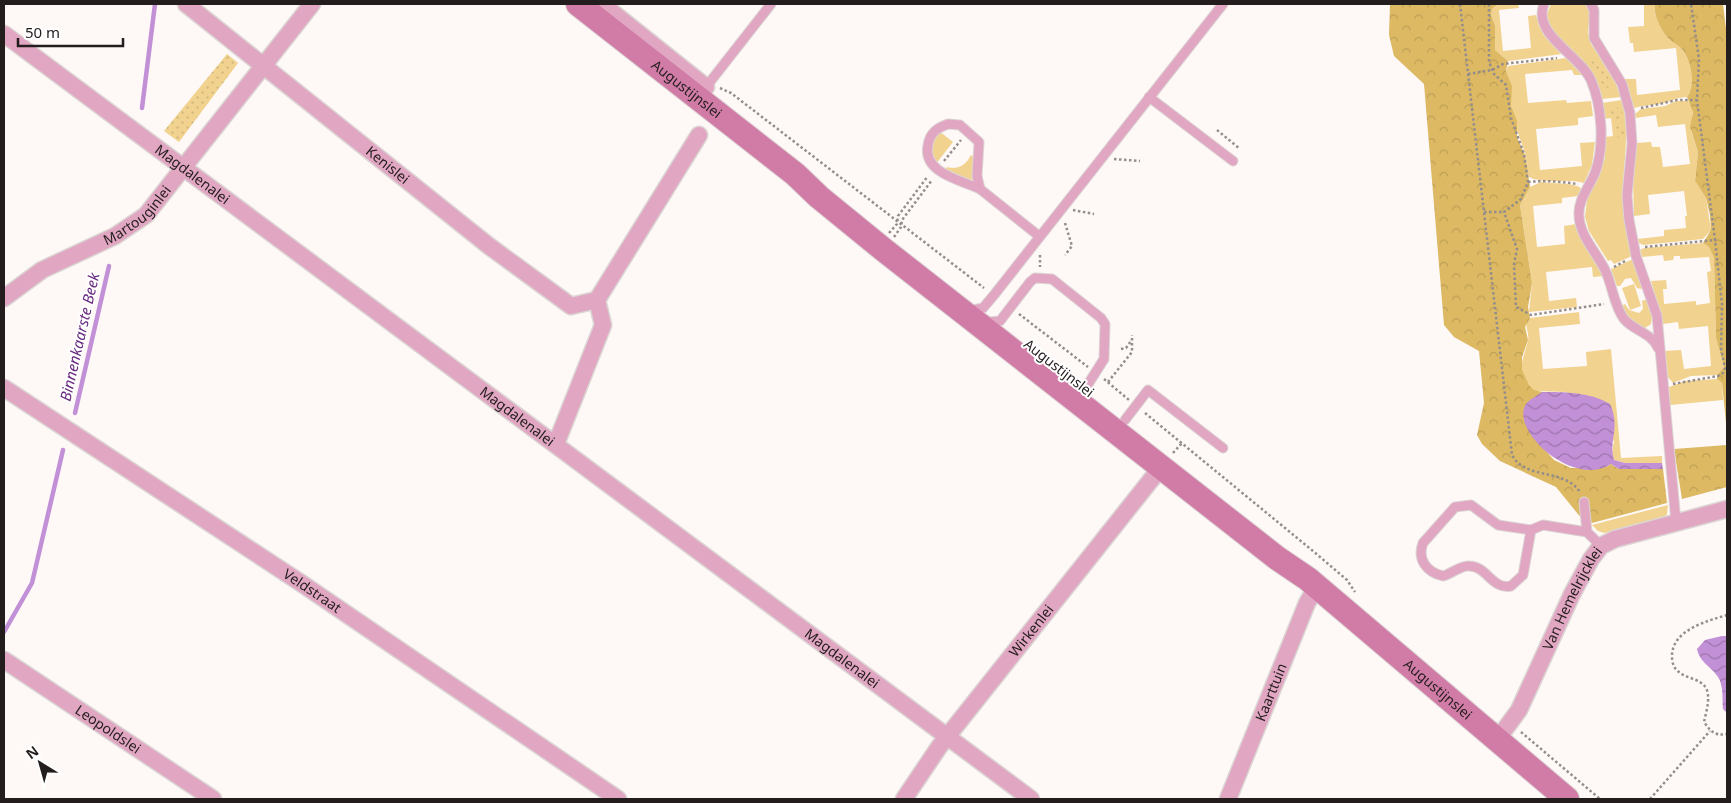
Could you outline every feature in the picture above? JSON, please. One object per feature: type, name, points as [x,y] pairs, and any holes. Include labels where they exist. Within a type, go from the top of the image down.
[{"type":"street","name":"Kenislei","points":[[186,4],[490,246],[571,306],[597,300]]},
{"type":"street","name":"Martouginlei","points":[[4,298],[42,270],[116,236],[146,215],[312,4]]},
{"type":"street","name":"Augustijnslei","points":[[578,4],[702,92]]},
{"type":"street","name":"Augustijnslei","points":[[602,4],[819,196],[891,238],[992,308],[1088,389],[1162,466],[1278,558],[1312,582],[1504,731],[1567,799]]},
{"type":"street","name":"Magdalenalei","points":[[4,34],[556,444],[946,738],[1031,799]]},
{"type":"street","points":[[556,444],[603,324],[597,300],[699,135]]},
{"type":"street","name":"Augustijnslei","points":[[891,238],[1088,389],[1131,413],[1285,551],[1312,582]]},
{"type":"street","name":"Veldstraat","points":[[4,388],[301,583],[618,799]]},
{"type":"street","name":"Wirkenlei","points":[[904,799],[946,738],[1162,466]]},
{"type":"street","name":"Van Hemelrijcklei","points":[[1504,731],[1572,594],[1591,559],[1601,546],[1615,539],[1727,509]]},
{"type":"street","name":"Kaarttuin","points":[[1228,799],[1307,603],[1312,582]]},
{"type":"street","name":"Leopoldslei","points":[[4,660],[213,799]]},
{"type":"lane","points":[[702,92],[771,4]]},
{"type":"lane","points":[[992,308],[1060,209],[1223,4]]},
{"type":"lane","points":[[1544,4],[1541,12],[1542,23],[1590,78],[1597,102],[1601,148],[1594,174],[1580,204],[1580,226],[1606,271],[1615,302],[1625,320],[1652,339],[1659,350]]},
{"type":"lane","points":[[1591,4],[1594,10],[1594,38],[1622,84],[1630,113],[1632,144],[1627,195],[1635,252],[1655,306],[1676,522]]},
{"type":"lane","points":[[1149,97],[1233,161]]},
{"type":"lane","points":[[980,189],[978,176],[979,142],[960,125],[948,124],[937,128],[929,138],[927,149],[929,160],[937,170],[980,189],[1040,236]]},
{"type":"lane","points":[[992,308],[1035,278],[1052,279],[1101,318],[1105,324],[1104,359],[1088,389]]},
{"type":"lane","points":[[1131,413],[1148,390],[1223,448]]},
{"type":"lane","points":[[1584,502],[1587,532]]},
{"type":"lane","points":[[1531,530],[1523,575],[1512,586],[1496,584],[1472,566],[1467,565],[1443,576],[1431,572],[1422,561],[1421,549],[1423,543],[1454,507],[1459,505],[1471,505],[1495,524],[1531,530],[1543,525],[1587,532],[1601,546]]},
{"type":"path","points":[[1460,4],[1512,456],[1516,464],[1525,468],[1570,481],[1580,491],[1584,502]]},
{"type":"path","points":[[1484,212],[1504,212],[1521,199],[1528,182],[1524,154],[1511,118],[1506,85],[1492,70],[1488,62],[1489,4]]},
{"type":"path","points":[[1663,386],[1718,376],[1723,373],[1725,368],[1721,348],[1722,304],[1697,100],[1698,58],[1691,4]]},
{"type":"path","points":[[1468,74],[1492,70],[1503,64],[1559,58],[1568,52]]},
{"type":"path","points":[[702,92],[718,88],[731,93],[891,238],[992,308],[1088,389],[1108,382],[1132,352],[1132,335]]},
{"type":"path","points":[[1630,113],[1642,107],[1677,100],[1697,100]]},
{"type":"path","points":[[1217,130],[1240,149]]},
{"type":"path","points":[[891,238],[898,216],[968,131]]},
{"type":"path","points":[[1100,158],[1140,161]]},
{"type":"path","points":[[1528,182],[1553,183],[1561,181],[1587,187]]},
{"type":"path","points":[[1065,255],[1072,246],[1060,209],[1094,214]]},
{"type":"path","points":[[1504,212],[1517,249],[1514,264],[1515,301],[1516,307],[1520,311],[1531,315],[1577,310],[1615,302]]},
{"type":"path","points":[[1606,271],[1635,252],[1715,240]]},
{"type":"path","points":[[1121,349],[1126,348],[1131,341]]},
{"type":"path","points":[[1108,382],[1131,413],[1313,551]]},
{"type":"path","points":[[1727,615],[1693,627],[1679,639],[1672,651],[1672,662],[1677,671],[1700,682],[1706,689],[1708,697],[1704,722],[1710,732],[1720,735],[1727,734]]},
{"type":"path","points":[[1504,731],[1600,799]]},
{"type":"path","points":[[1650,799],[1710,732]]},
{"type":"shaded area","points":[[1498,4],[1518,4],[1519,8],[1499,10],[1503,51],[1531,48],[1528,16],[1536,15],[1543,34],[1562,54],[1508,61],[1495,50],[1495,25],[1491,15],[1492,9]]},
{"type":"shaded area","points":[[1551,4],[1586,4],[1590,12],[1588,32],[1591,44],[1612,74],[1621,97],[1602,99],[1593,74],[1548,23],[1547,14]]},
{"type":"shaded area","points":[[1644,4],[1655,4],[1658,23],[1669,39],[1682,49],[1688,59],[1692,79],[1690,92],[1687,97],[1634,108],[1625,79],[1636,79],[1637,95],[1680,90],[1676,48],[1634,52],[1633,43],[1630,43],[1628,27],[1644,26]]},
{"type":"shaded area","points":[[227,54],[238,63],[179,142],[164,131]]},
{"type":"shaded area","points":[[1592,54],[1604,69],[1612,87],[1604,88],[1591,61]]},
{"type":"shaded area","points":[[1566,58],[1582,75],[1574,75],[1572,70],[1525,74],[1528,103],[1566,100],[1567,103],[1591,101],[1593,116],[1578,118],[1578,125],[1536,129],[1540,170],[1582,166],[1580,143],[1595,142],[1592,165],[1584,183],[1542,181],[1529,177],[1525,153],[1512,111],[1510,85],[1506,71],[1508,66]]},
{"type":"shaded area","points":[[1622,100],[1626,122],[1623,205],[1626,231],[1632,256],[1614,264],[1611,260],[1608,261],[1589,231],[1585,217],[1587,200],[1605,158],[1605,137],[1613,136],[1611,118],[1603,119],[1602,103]]},
{"type":"shaded area","points":[[1676,101],[1688,101],[1693,109],[1691,131],[1698,152],[1695,181],[1706,198],[1711,230],[1703,239],[1643,245],[1639,243],[1638,239],[1664,236],[1664,230],[1686,228],[1685,216],[1687,216],[1684,191],[1648,195],[1650,214],[1634,216],[1633,181],[1637,143],[1651,142],[1652,147],[1660,147],[1663,167],[1690,164],[1685,124],[1658,127],[1656,115],[1636,118],[1635,114],[1641,109],[1665,106]]},
{"type":"shaded area","points":[[1615,107],[1621,109],[1623,115],[1621,124],[1625,135],[1620,139],[1614,134],[1615,121],[1609,112]]},
{"type":"shaded area","points":[[939,131],[953,142],[935,165],[930,149]]},
{"type":"shaded area","points":[[971,155],[976,159],[972,180],[944,171],[947,167],[955,168],[961,166],[967,162]]},
{"type":"shaded area","points":[[1541,182],[1567,184],[1581,188],[1578,196],[1562,198],[1562,203],[1533,206],[1537,247],[1565,244],[1564,226],[1576,224],[1603,276],[1593,277],[1592,267],[1546,272],[1549,301],[1576,298],[1577,307],[1529,312],[1532,283],[1520,205],[1530,187]]},
{"type":"shaded area","points":[[1703,243],[1709,247],[1714,258],[1716,338],[1724,367],[1717,375],[1691,376],[1673,383],[1668,377],[1665,351],[1681,350],[1684,369],[1711,366],[1708,326],[1679,329],[1678,322],[1663,324],[1651,281],[1666,280],[1667,289],[1663,289],[1664,304],[1696,301],[1696,305],[1710,303],[1707,272],[1711,271],[1709,257],[1680,259],[1680,256],[1674,256],[1673,260],[1664,261],[1663,255],[1642,257],[1640,250],[1644,248]]},
{"type":"shaded area","points":[[1633,259],[1642,286],[1641,289],[1637,288],[1631,278],[1625,279],[1620,286],[1617,286],[1611,269]]},
{"type":"shaded area","points":[[1634,284],[1641,306],[1630,310],[1622,288]]},
{"type":"shaded area","points":[[1647,300],[1652,316],[1651,324],[1645,328],[1632,321],[1621,306],[1625,304],[1629,310],[1639,313],[1643,309],[1642,301]]},
{"type":"shaded area","points":[[1579,312],[1580,324],[1539,328],[1543,369],[1587,366],[1586,352],[1611,349],[1621,458],[1662,456],[1662,463],[1625,463],[1614,460],[1612,453],[1614,441],[1566,392],[1534,391],[1524,377],[1522,360],[1528,340],[1526,326],[1530,318]]},
{"type":"shaded area","points":[[1717,379],[1722,383],[1723,400],[1670,405],[1669,387],[1685,381]]},
{"type":"shaded area","points":[[1668,505],[1667,514],[1663,519],[1604,533],[1598,531],[1592,525]]},
{"type":"green space","points":[[1390,4],[1498,4],[1492,9],[1491,15],[1495,25],[1495,50],[1508,61],[1506,71],[1512,86],[1511,106],[1517,121],[1517,137],[1525,155],[1530,187],[1520,205],[1532,283],[1528,307],[1530,318],[1525,327],[1528,340],[1522,357],[1522,370],[1529,385],[1534,390],[1542,392],[1528,403],[1531,434],[1554,460],[1571,468],[1606,467],[1611,464],[1619,469],[1663,469],[1667,503],[1592,523],[1582,519],[1556,487],[1500,461],[1482,444],[1477,435],[1484,403],[1479,351],[1454,337],[1444,325],[1424,84],[1394,56],[1389,35]]},
{"type":"green space","points":[[1655,4],[1723,4],[1727,37],[1727,433],[1722,383],[1717,379],[1717,375],[1724,367],[1716,338],[1714,258],[1709,247],[1703,243],[1711,230],[1710,215],[1706,198],[1695,181],[1698,152],[1690,127],[1693,112],[1687,97],[1690,92],[1692,79],[1690,66],[1682,49],[1663,32],[1656,18]]},
{"type":"green space","points":[[1727,445],[1727,487],[1682,499],[1674,449]]},
{"type":"water","points":[[1542,392],[1586,395],[1610,404],[1615,427],[1612,446],[1614,460],[1625,463],[1662,463],[1663,469],[1619,469],[1611,464],[1596,470],[1580,469],[1563,463],[1548,453],[1536,441],[1527,428],[1523,415],[1526,404]]},
{"type":"water","points":[[1727,636],[1727,713],[1723,709],[1720,681],[1703,661],[1697,649],[1705,640]]},
{"type":"waterway","name":"Binnenkaarste Beek","points":[[142,108],[155,4]]},
{"type":"waterway","name":"Binnenkaarste Beek","points":[[75,413],[109,266]]},
{"type":"waterway","name":"Binnenkaarste Beek","points":[[4,632],[32,583],[63,450]]}]
